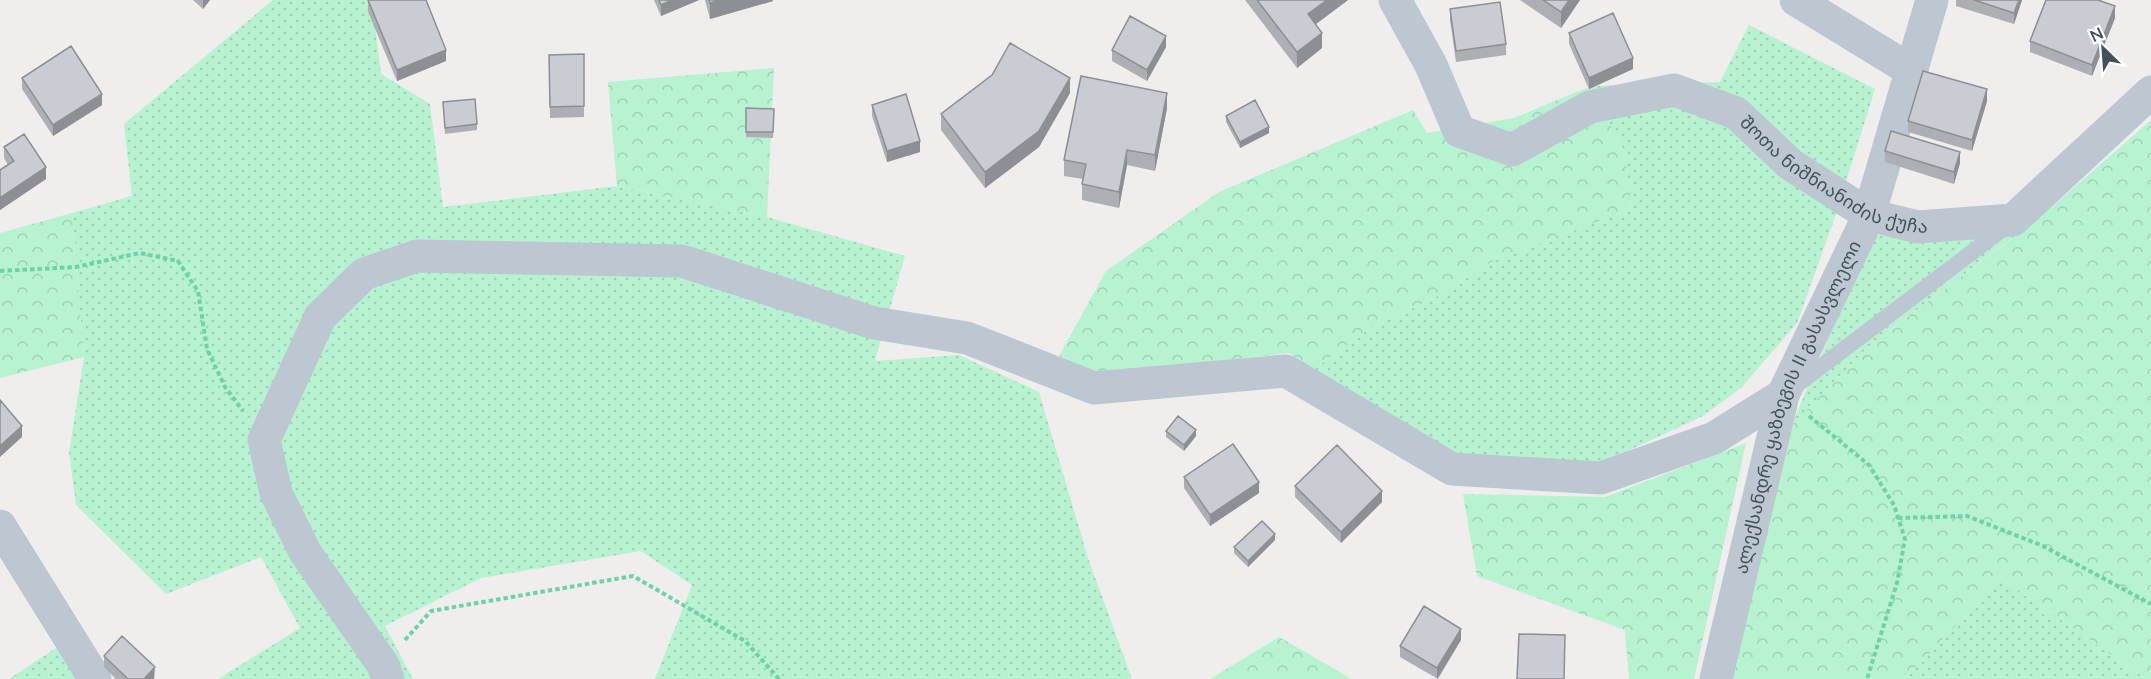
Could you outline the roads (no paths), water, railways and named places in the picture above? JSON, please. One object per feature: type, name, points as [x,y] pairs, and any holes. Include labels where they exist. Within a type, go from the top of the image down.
[{"type":"street","name":"შოთა ნიშნიანიძის ქუჩა","points":[[1395,0],[1431,65],[1459,131],[1512,150],[1590,107],[1674,90],[1736,113],[1790,164],[1869,215],[1918,227],[2013,220]]},
{"type":"street","points":[[1796,0],[1912,71]]},
{"type":"street","name":"ალექსანდრე ყაზბეგის II გასასვლელი","points":[[1716,679],[1783,395],[1869,215],[1932,0]]},
{"type":"street","points":[[2013,220],[2151,92]]},
{"type":"street","points":[[379,674],[305,552],[276,493],[264,440],[320,317],[364,274],[417,256],[682,261],[874,323],[966,338],[1094,388],[1286,371],[1452,469],[1601,478],[1714,438],[1783,395]]},
{"type":"street","points":[[0,526],[95,679]]},
{"type":"lane","points":[[1783,395],[2013,220]]}]
